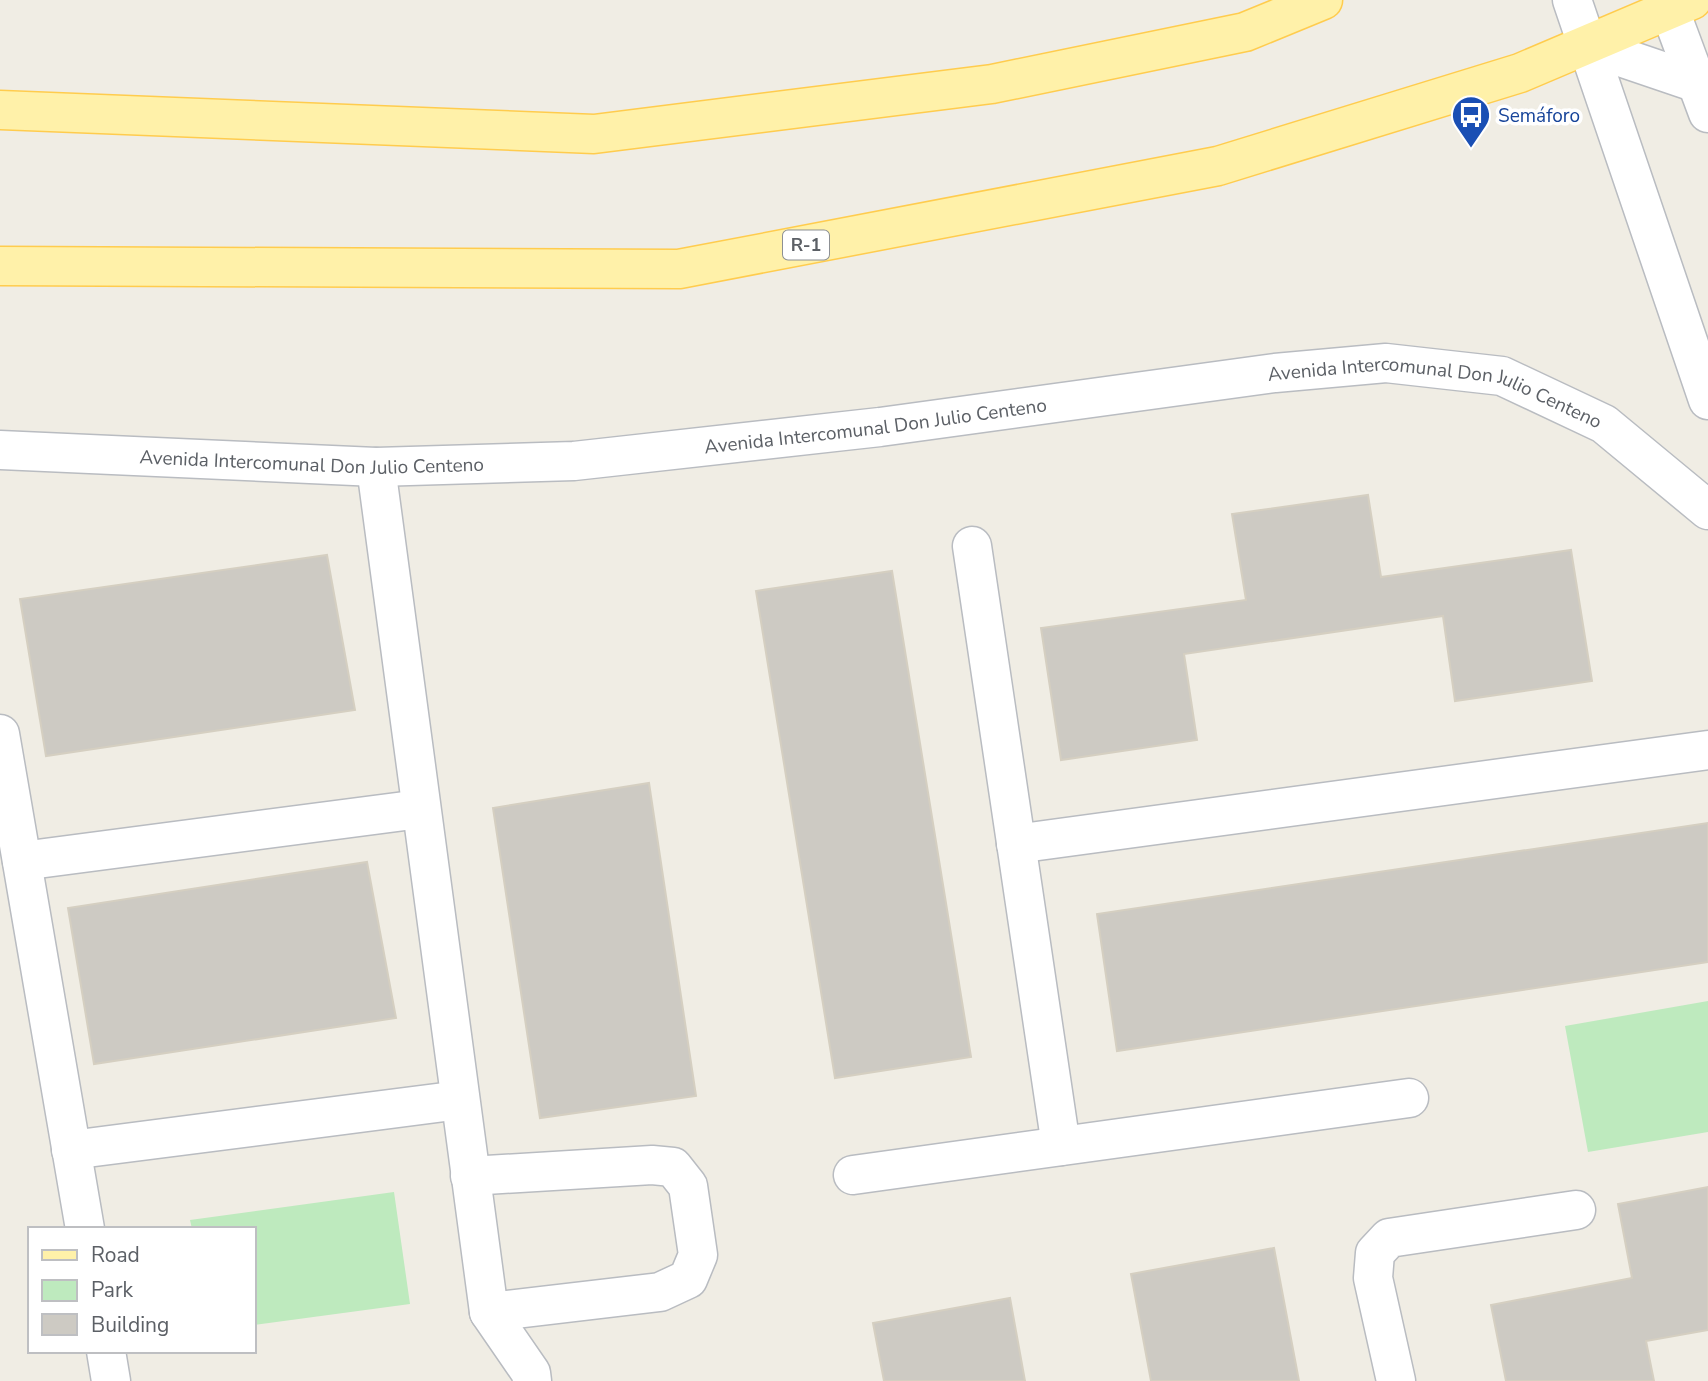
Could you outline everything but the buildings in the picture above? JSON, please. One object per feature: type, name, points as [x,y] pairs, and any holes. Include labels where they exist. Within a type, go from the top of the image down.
[{"type":"main road","points":[[0,110],[594,134],[992,84],[1245,32],[1323,0]]},
{"type":"main road","name":"R-1","points":[[0,266],[679,269],[1218,166],[1520,73],[1588,46],[1676,4]]},
{"type":"street","points":[[1572,0],[1708,400]]},
{"type":"street","points":[[1676,4],[1704,91]]},
{"type":"street","points":[[1588,46],[1704,91]]},
{"type":"street","name":"Avenida Intercomunal Don Julio Centeno","points":[[0,450],[376,467],[574,461],[880,427],[1275,373],[1386,363],[1502,376],[1604,424],[1708,510]]},
{"type":"street","points":[[376,467],[489,1312],[530,1373],[532,1381]]},
{"type":"street","points":[[972,547],[1061,1146]]},
{"type":"street","points":[[0,734],[85,1227]]},
{"type":"street","points":[[1016,844],[1708,750]]},
{"type":"street","points":[[22,861],[420,809]]},
{"type":"street","points":[[853,1175],[1409,1098]]},
{"type":"street","points":[[72,1150],[460,1100]]},
{"type":"street","points":[[470,1176],[652,1165],[673,1167],[688,1186],[698,1255],[688,1279],[660,1292],[489,1312]]},
{"type":"street","points":[[1396,1381],[1373,1278],[1376,1253],[1389,1238],[1576,1210]]},
{"type":"street","points":[[106,1353],[111,1381]]},
{"type":"green space","points":[[1708,1001],[1708,1132],[1588,1152],[1565,1026]]},
{"type":"green space","points":[[394,1192],[410,1304],[256,1325],[256,1227],[192,1227],[190,1220]]},
{"type":"place","name":"Semáforo","points":[[1471,149]]}]
